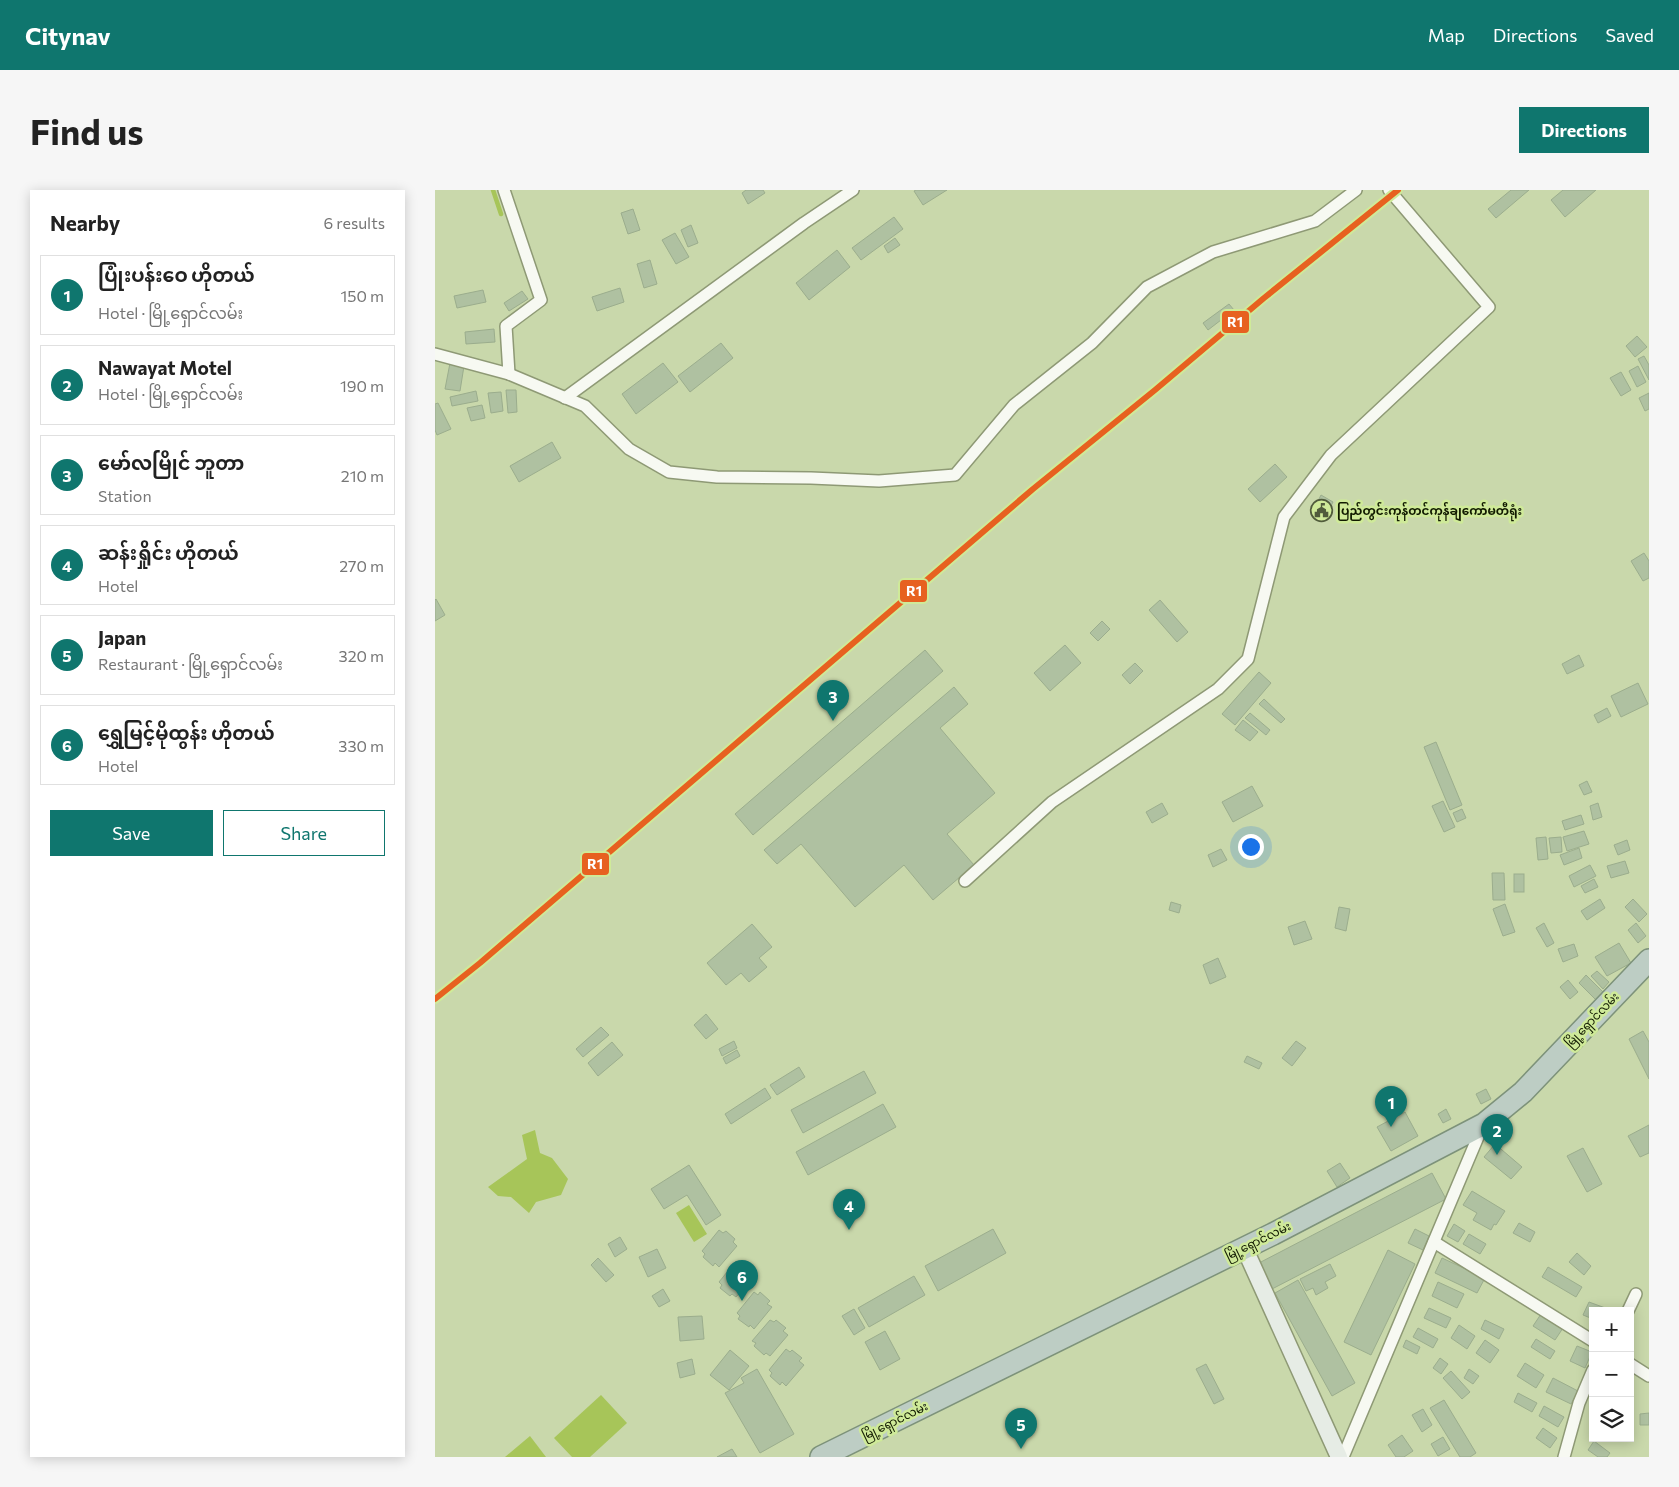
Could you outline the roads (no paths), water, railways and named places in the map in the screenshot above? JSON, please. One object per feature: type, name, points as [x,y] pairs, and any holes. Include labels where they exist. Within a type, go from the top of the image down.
[{"type":"highway","name":"မြို့ရှောင်လမ်း","points":[[821,1457],[1282,1229],[1484,1124],[1523,1092],[1649,960]]},
{"type":"main road","points":[[1244,1247],[1339,1457]]},
{"type":"street","points":[[504,190],[541,300],[505,326],[509,374]]},
{"type":"street","points":[[565,398],[804,223],[853,190]]},
{"type":"street","points":[[435,354],[509,374],[585,406],[629,449],[669,472],[717,477],[879,481],[955,476],[1014,405],[1092,344],[1147,287],[1213,252],[1315,221],[1356,190]]},
{"type":"street","points":[[965,880],[1052,802],[1218,689],[1248,659],[1285,517],[1331,455],[1489,307],[1389,190]]},
{"type":"street","points":[[1343,1457],[1484,1124]]},
{"type":"street","points":[[1434,1242],[1589,1339]]},
{"type":"street","points":[[1630,1307],[1636,1294]]},
{"type":"street","points":[[1634,1367],[1649,1376]]},
{"type":"street","points":[[1564,1457],[1579,1402],[1589,1379]]},
{"type":"waterway","points":[[493,190],[501,214]]},
{"type":"place","name":"ပြည်တွင်းကုန်တင်ကုန်ချကော်မတီရုံး","points":[[1321,511]]},
{"type":"place","name":"မော်လမြိုင် ဘူတာ","points":[[833,721]]},
{"type":"place","name":"ပြုံးပန်းဝေ ဟိုတယ်","points":[[1391,1127]]},
{"type":"place","name":"Nawayat Motel","points":[[1497,1155]]},
{"type":"place","name":"ဆန်းရှိုင်း ဟိုတယ်","points":[[849,1230]]},
{"type":"place","name":"ရွှေမြင့်မိုထွန်း ဟိုတယ်","points":[[742,1301]]},
{"type":"place","name":"Japan","points":[[1021,1449]]}]
